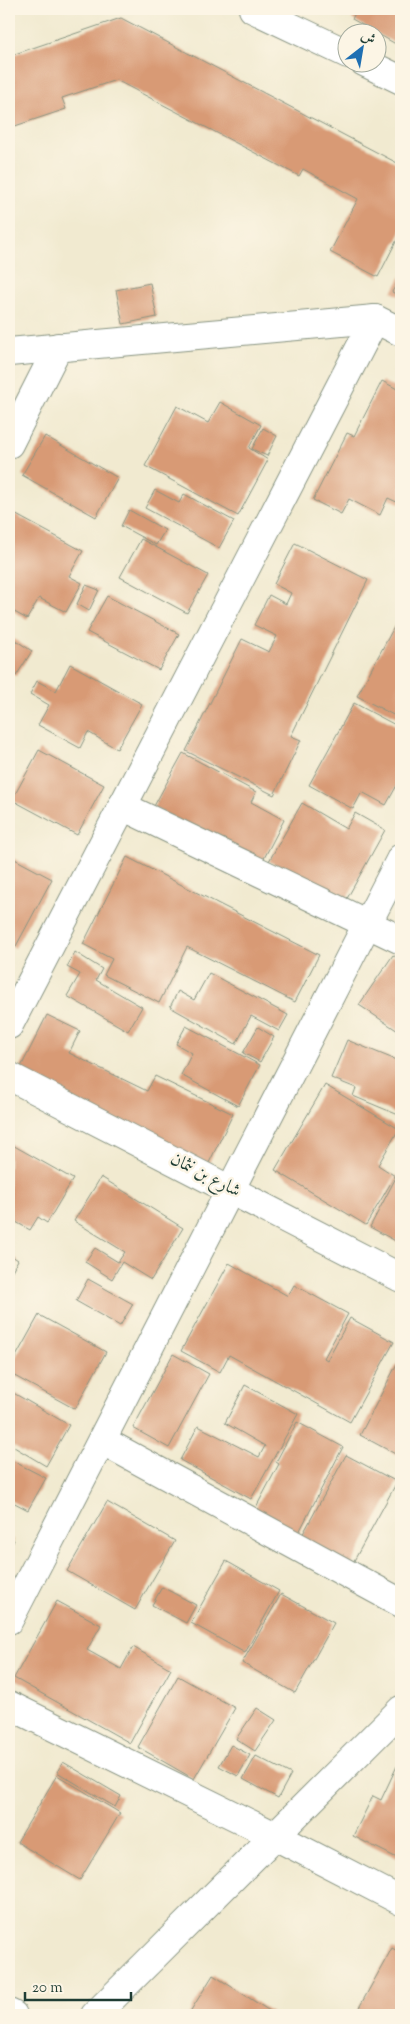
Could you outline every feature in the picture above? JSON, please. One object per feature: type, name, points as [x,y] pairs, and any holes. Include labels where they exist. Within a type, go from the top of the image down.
[{"type":"street","points":[[253,9],[338,49]]},
{"type":"street","points":[[385,72],[401,80]]},
{"type":"street","points":[[9,1025],[375,319]]},
{"type":"street","points":[[9,352],[375,319],[401,332]]},
{"type":"street","points":[[9,444],[58,347]]},
{"type":"street","points":[[122,806],[401,940]]},
{"type":"street","points":[[9,1620],[103,1441],[401,858]]},
{"type":"street","name":"شارع بن نثمان","points":[[9,1076],[401,1278]]},
{"type":"street","points":[[103,1441],[401,1603]]},
{"type":"street","points":[[9,1706],[276,1836],[401,1901]]},
{"type":"street","points":[[95,2015],[401,1710]]},
{"type":"street","points":[[9,2013],[13,2015]]},
{"type":"building","points":[[357,9],[401,9],[401,47],[388,40],[388,22],[357,22],[352,19]]},
{"type":"building","points":[[121,18],[401,165],[401,232],[378,277],[330,252],[358,199],[303,169],[299,176],[116,80],[62,98],[66,109],[9,128],[9,56]]},
{"type":"building","points":[[401,276],[401,297],[392,292]]},
{"type":"building","points":[[150,283],[157,317],[123,324],[116,290]]},
{"type":"building","points":[[382,381],[401,391],[401,504],[388,498],[380,515],[349,499],[341,514],[313,500],[347,433],[354,436]]},
{"type":"building","points":[[220,402],[261,425],[249,448],[268,460],[238,516],[145,466],[177,406],[208,423]]},
{"type":"building","points":[[263,428],[277,436],[267,456],[252,449]]},
{"type":"building","points":[[45,436],[118,478],[96,517],[22,475]]},
{"type":"building","points":[[155,490],[179,503],[184,494],[234,521],[219,548],[145,508]]},
{"type":"building","points":[[129,510],[165,530],[156,545],[121,526]]},
{"type":"building","points":[[9,511],[83,551],[69,576],[82,583],[66,612],[39,598],[27,619],[9,609]]},
{"type":"building","points":[[141,539],[208,575],[187,613],[120,577]]},
{"type":"building","points":[[295,543],[368,580],[291,736],[301,740],[274,795],[186,751],[242,639],[269,652],[277,636],[254,625],[269,595],[286,604],[291,593],[274,584]]},
{"type":"building","points":[[86,585],[99,590],[89,611],[77,604]]},
{"type":"building","points":[[107,596],[179,634],[159,670],[87,632]]},
{"type":"building","points":[[401,614],[401,719],[357,696]]},
{"type":"building","points":[[9,636],[32,651],[16,676],[9,671]]},
{"type":"building","points":[[70,664],[142,704],[117,749],[88,732],[80,748],[38,725],[49,705],[30,694],[37,681],[56,691]]},
{"type":"building","points":[[354,703],[401,728],[401,778],[386,805],[362,792],[353,809],[309,785]]},
{"type":"building","points":[[39,750],[104,785],[77,835],[12,800]]},
{"type":"building","points":[[183,753],[256,792],[251,802],[284,820],[260,866],[153,808]]},
{"type":"building","points":[[302,803],[346,829],[355,813],[385,830],[344,904],[269,861]]},
{"type":"building","points":[[9,856],[52,879],[15,948],[9,945]]},
{"type":"building","points":[[127,857],[319,955],[295,1002],[187,947],[159,1003],[104,975],[112,959],[83,944]]},
{"type":"building","points":[[75,952],[102,969],[96,980],[142,1007],[128,1031],[67,996],[80,974],[67,967]]},
{"type":"building","points":[[393,955],[401,961],[401,1033],[359,1005]]},
{"type":"building","points":[[209,973],[288,1015],[279,1031],[251,1016],[236,1044],[170,1007],[178,991],[194,1000]]},
{"type":"building","points":[[47,1015],[80,1031],[69,1053],[147,1091],[155,1076],[233,1114],[205,1171],[16,1077]]},
{"type":"building","points":[[186,1026],[260,1065],[238,1106],[181,1075],[192,1053],[176,1044]]},
{"type":"building","points":[[258,1027],[274,1037],[260,1062],[243,1053]]},
{"type":"building","points":[[347,1040],[401,1062],[401,1116],[353,1096],[356,1088],[331,1078]]},
{"type":"building","points":[[325,1085],[399,1129],[378,1165],[395,1176],[366,1225],[275,1170]]},
{"type":"building","points":[[9,1143],[73,1179],[47,1223],[38,1217],[30,1230],[9,1218]]},
{"type":"building","points":[[401,1168],[401,1244],[370,1227]]},
{"type":"building","points":[[101,1177],[183,1228],[151,1280],[122,1262],[112,1279],[85,1262],[95,1248],[118,1262],[125,1252],[74,1221]]},
{"type":"building","points":[[9,1254],[18,1260],[9,1276]]},
{"type":"building","points":[[229,1263],[288,1296],[294,1285],[348,1314],[324,1358],[327,1360],[350,1318],[394,1342],[350,1422],[229,1355],[220,1372],[181,1351]]},
{"type":"building","points":[[88,1279],[133,1304],[120,1326],[76,1301]]},
{"type":"building","points":[[39,1315],[106,1352],[75,1409],[9,1373],[9,1369]]},
{"type":"building","points":[[173,1354],[209,1374],[169,1448],[133,1428]]},
{"type":"building","points":[[401,1359],[401,1457],[360,1435]]},
{"type":"building","points":[[245,1385],[298,1414],[251,1499],[180,1460],[198,1426],[259,1457],[265,1446],[225,1423]]},
{"type":"building","points":[[10,1391],[69,1425],[46,1466],[9,1444]]},
{"type":"building","points":[[297,1422],[343,1447],[297,1536],[253,1513],[279,1464],[276,1462]]},
{"type":"building","points":[[346,1455],[397,1482],[350,1568],[299,1541]]},
{"type":"building","points":[[9,1459],[46,1478],[28,1510],[9,1500]]},
{"type":"building","points":[[107,1502],[175,1541],[135,1610],[67,1571]]},
{"type":"building","points":[[9,1537],[14,1540],[9,1551]]},
{"type":"building","points":[[226,1561],[279,1591],[245,1653],[191,1623]]},
{"type":"building","points":[[162,1587],[196,1605],[186,1623],[152,1605]]},
{"type":"building","points":[[281,1594],[334,1623],[295,1693],[242,1663]]},
{"type":"building","points":[[57,1601],[101,1625],[87,1650],[121,1669],[133,1647],[171,1669],[130,1743],[14,1678]]},
{"type":"building","points":[[178,1676],[235,1708],[194,1779],[138,1747]]},
{"type":"building","points":[[257,1708],[276,1720],[255,1751],[236,1739]]},
{"type":"building","points":[[231,1745],[250,1755],[238,1776],[219,1766]]},
{"type":"building","points":[[256,1756],[291,1774],[278,1798],[243,1779]]},
{"type":"building","points":[[63,1762],[121,1796],[115,1807],[57,1772]]},
{"type":"building","points":[[397,1766],[401,1768],[401,1860],[353,1836],[373,1796],[381,1800]]},
{"type":"building","points":[[57,1775],[120,1813],[80,1880],[17,1842]]},
{"type":"building","points":[[392,1948],[401,1953],[401,2015],[355,2015]]},
{"type":"building","points":[[213,1975],[276,2015],[188,2015]]}]
